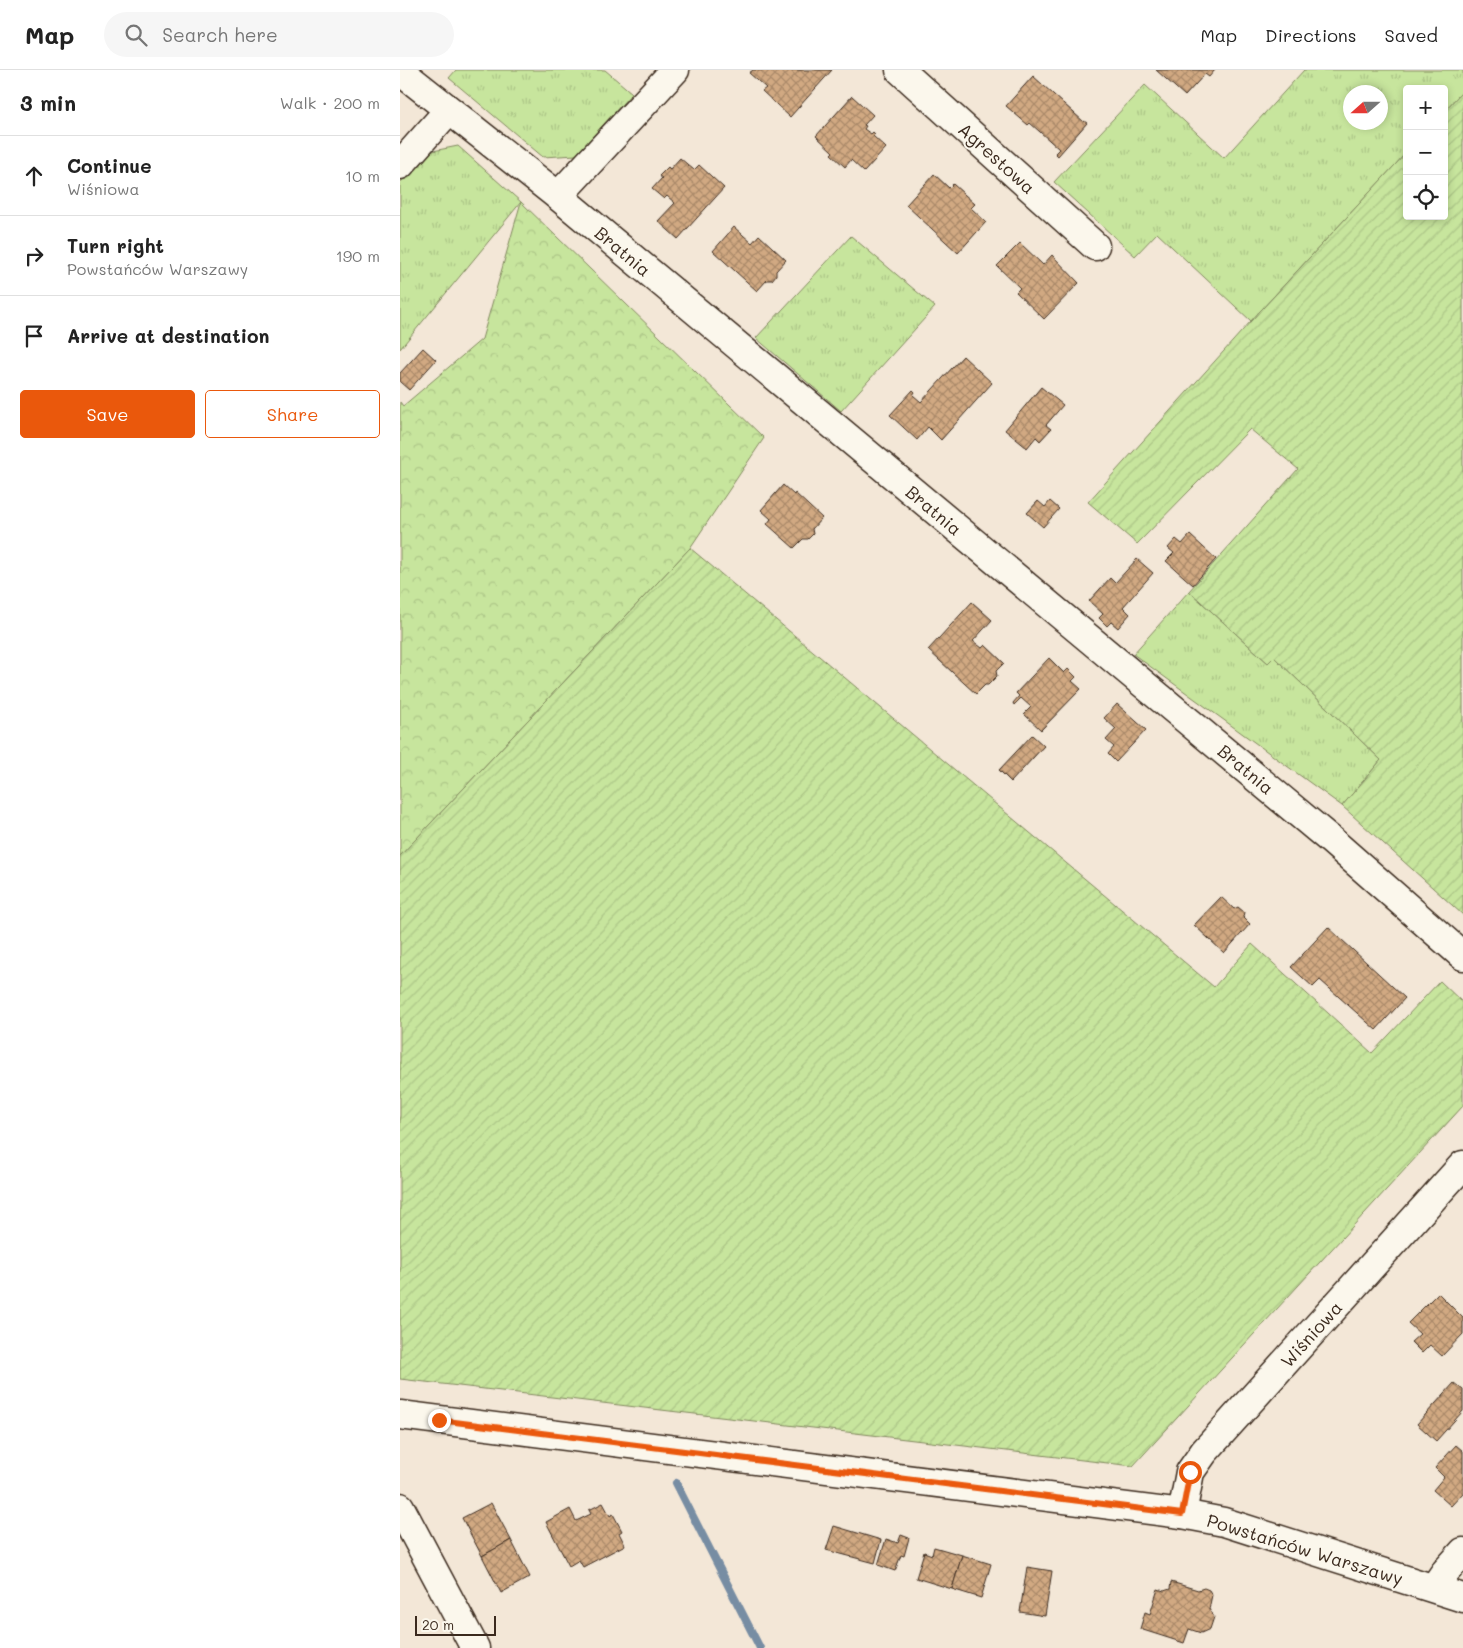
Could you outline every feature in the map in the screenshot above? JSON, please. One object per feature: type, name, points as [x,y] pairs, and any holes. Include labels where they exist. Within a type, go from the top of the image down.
[{"type":"street","points":[[558,196],[675,70]]},
{"type":"street","name":"Agrestowa","points":[[900,70],[1095,246]]},
{"type":"street","name":"Bratnia","points":[[400,72],[558,196],[1332,841],[1463,956]]},
{"type":"street","points":[[400,165],[448,111]]},
{"type":"street","name":"Wiśniowa","points":[[1182,1514],[1190,1472],[1204,1452],[1463,1165]]},
{"type":"street","name":"Powstańców Warszawy","points":[[400,1415],[1182,1514],[1224,1522],[1463,1598]]},
{"type":"street","points":[[400,1507],[475,1648]]},
{"type":"street","points":[[1434,1588],[1463,1552]]},
{"type":"green space","points":[[456,70],[605,70],[632,93],[576,155],[543,157],[449,78]]},
{"type":"green space","points":[[1304,70],[1463,70],[1463,91],[1448,107],[1448,85],[1403,85],[1403,156],[1251,321],[1157,233],[1135,256],[1054,182],[1145,85],[1224,158]]},
{"type":"green space","points":[[1463,91],[1463,915],[1342,806],[1381,760],[1274,657],[1268,663],[1189,591],[1298,469],[1250,429],[1137,544],[1088,502],[1403,156],[1403,220],[1448,220],[1448,107]]},
{"type":"green space","points":[[458,146],[521,202],[400,349],[400,183],[428,152]]},
{"type":"green space","points":[[521,202],[764,438],[690,548],[400,856],[400,402],[403,406],[482,339]]},
{"type":"green space","points":[[851,236],[935,307],[841,411],[756,338]]},
{"type":"green space","points":[[690,548],[1214,987],[1252,944],[1372,1053],[1440,981],[1463,1003],[1463,1106],[1133,1466],[400,1379],[400,856]]},
{"type":"green space","points":[[1189,591],[1268,663],[1274,657],[1381,760],[1342,806],[1133,654]]},
{"type":"building","points":[[753,70],[832,70],[790,117],[762,91],[766,88],[749,73]]},
{"type":"building","points":[[1156,70],[1215,70],[1209,77],[1205,74],[1185,96]]},
{"type":"building","points":[[1033,76],[1087,123],[1058,156],[1055,153],[1059,149],[1030,123],[1028,125],[1006,106]]},
{"type":"building","points":[[852,96],[873,115],[864,125],[866,126],[864,129],[871,134],[873,132],[875,134],[873,136],[886,148],[864,172],[851,160],[845,167],[816,136]]},
{"type":"building","points":[[680,158],[694,170],[699,165],[724,188],[678,239],[658,221],[675,203],[667,196],[664,199],[652,189],[662,178],[659,176],[668,167],[670,169]]},
{"type":"building","points":[[934,174],[949,188],[953,184],[975,204],[971,208],[986,222],[958,253],[906,205]]},
{"type":"building","points":[[734,227],[752,243],[759,235],[786,260],[776,271],[776,275],[772,280],[767,280],[757,291],[713,251]]},
{"type":"building","points":[[1020,243],[1043,265],[1052,255],[1079,283],[1044,319],[1016,292],[1020,288],[997,266]]},
{"type":"building","points":[[423,348],[436,360],[409,390],[400,382],[400,373]]},
{"type":"building","points":[[963,356],[992,383],[941,440],[928,427],[917,440],[890,415],[913,390],[915,392],[913,395],[921,402]]},
{"type":"building","points":[[1041,387],[1063,405],[1046,425],[1051,429],[1040,441],[1036,437],[1027,448],[1005,430]]},
{"type":"building","points":[[783,485],[794,495],[795,493],[822,518],[812,529],[813,534],[808,539],[803,539],[794,548],[767,524],[771,519],[761,510]]},
{"type":"building","points":[[1038,501],[1045,507],[1050,501],[1059,509],[1043,527],[1027,513]]},
{"type":"building","points":[[1190,535],[1216,559],[1193,585],[1166,561],[1174,553],[1168,548],[1176,539],[1182,544]]},
{"type":"building","points":[[1137,559],[1153,573],[1123,607],[1130,614],[1118,628],[1111,622],[1107,626],[1099,618],[1103,614],[1089,601],[1110,578],[1115,583]]},
{"type":"building","points":[[972,602],[992,620],[973,641],[982,648],[985,645],[1004,663],[996,671],[997,676],[976,694],[928,650]]},
{"type":"building","points":[[1049,658],[1064,673],[1068,669],[1076,677],[1072,681],[1081,689],[1041,730],[1024,714],[1031,707],[1021,698],[1014,705],[1013,703],[1019,696],[1016,693]]},
{"type":"building","points":[[1117,704],[1146,730],[1116,762],[1108,754],[1114,747],[1106,740],[1116,729],[1104,718]]},
{"type":"building","points":[[1032,735],[1044,746],[1011,782],[999,770]]},
{"type":"building","points":[[1221,897],[1234,909],[1238,907],[1244,912],[1243,917],[1250,924],[1224,953],[1194,925]]},
{"type":"building","points":[[1328,927],[1405,998],[1376,1030],[1320,980],[1313,987],[1291,967]]},
{"type":"building","points":[[1438,1293],[1463,1318],[1463,1334],[1442,1356],[1430,1345],[1422,1353],[1411,1342],[1420,1334],[1408,1323]]},
{"type":"building","points":[[1454,1383],[1463,1390],[1463,1411],[1436,1441],[1417,1424]]},
{"type":"building","points":[[1456,1445],[1463,1451],[1463,1493],[1451,1506],[1433,1490],[1444,1477],[1435,1468]]},
{"type":"building","points":[[491,1503],[511,1540],[482,1556],[462,1518]]},
{"type":"building","points":[[603,1503],[610,1516],[613,1514],[622,1531],[619,1533],[625,1545],[583,1567],[579,1560],[569,1566],[546,1522],[570,1509],[576,1521],[591,1514],[589,1510]]},
{"type":"building","points":[[834,1526],[881,1540],[875,1563],[826,1550]]},
{"type":"building","points":[[901,1535],[909,1538],[904,1556],[901,1555],[895,1571],[878,1565],[886,1539],[898,1543]]},
{"type":"building","points":[[511,1540],[530,1577],[501,1593],[482,1556]]},
{"type":"building","points":[[934,1547],[962,1555],[952,1589],[916,1578],[924,1552],[932,1555]]},
{"type":"building","points":[[962,1555],[991,1564],[981,1598],[952,1589]]},
{"type":"building","points":[[1027,1567],[1052,1571],[1045,1616],[1020,1612]]},
{"type":"building","points":[[1171,1582],[1198,1590],[1204,1588],[1209,1590],[1212,1595],[1209,1609],[1214,1617],[1210,1629],[1201,1633],[1189,1629],[1184,1643],[1140,1629],[1145,1612],[1150,1614],[1158,1589],[1164,1591],[1170,1589]]},
{"type":"waterway","points":[[676,1483],[760,1648]]},
{"type":"route","points":[[439,1420],[1182,1514],[1190,1472]]}]
